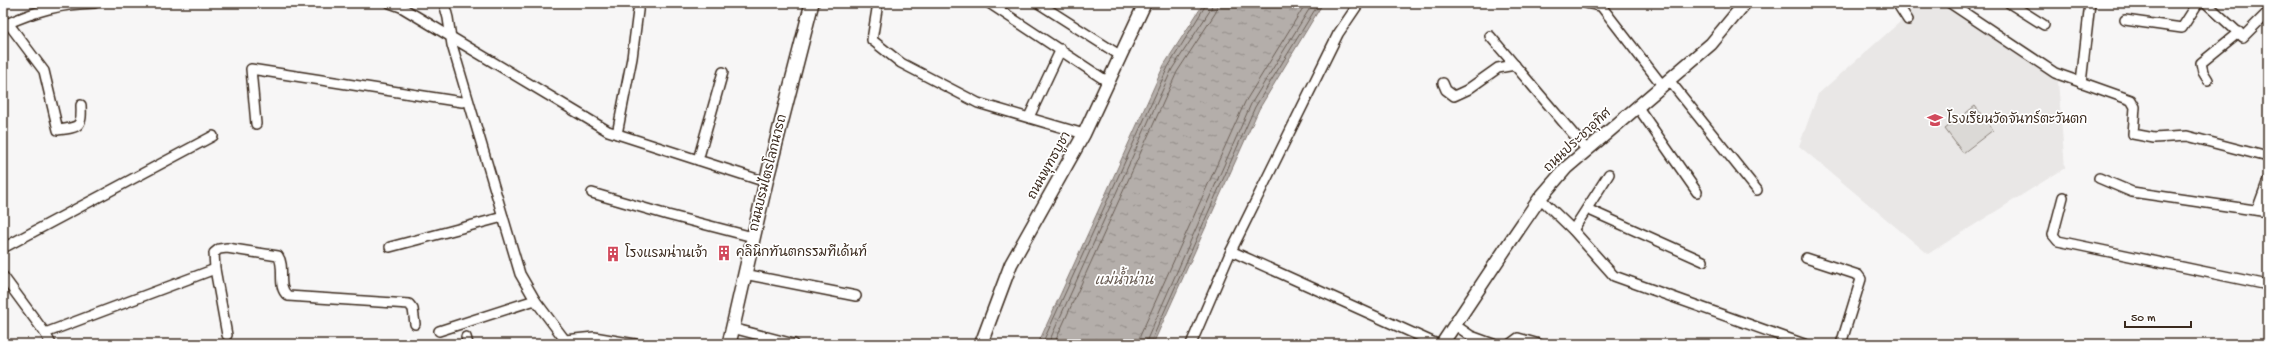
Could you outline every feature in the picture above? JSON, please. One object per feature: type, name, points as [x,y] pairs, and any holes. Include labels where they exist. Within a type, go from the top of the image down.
[{"type":"main road","name":"ถนนบรมไตรโลกนารถ","points":[[729,344],[766,182],[812,3]]},
{"type":"street","points":[[81,105],[81,122],[79,125],[76,128],[58,130],[44,71],[5,24],[33,12],[55,5],[95,3]]},
{"type":"street","points":[[390,3],[608,131],[766,182]]},
{"type":"street","points":[[444,3],[448,18],[450,37],[520,274],[535,300],[566,342],[594,337],[635,344]]},
{"type":"street","points":[[616,134],[632,58],[639,3]]},
{"type":"street","points":[[878,3],[872,40],[902,63],[978,103],[1084,134]]},
{"type":"street","points":[[989,3],[1061,49],[1108,82]]},
{"type":"street","points":[[1038,3],[1120,56]]},
{"type":"street","name":"ถนนพุทธบูชา","points":[[981,344],[1011,264],[1084,134],[1145,3]]},
{"type":"street","points":[[1191,344],[1231,251],[1338,34],[1359,3]]},
{"type":"street","points":[[1586,3],[1601,6],[1757,190]]},
{"type":"street","name":"ถนนประชาอุทิศ","points":[[1442,344],[1540,198],[1566,168],[1586,149],[1711,44],[1745,3]]},
{"type":"street","points":[[1897,3],[1908,20]]},
{"type":"street","points":[[2009,3],[2044,26]]},
{"type":"street","points":[[2081,83],[2090,3]]},
{"type":"street","points":[[2125,20],[2182,28],[2198,3]]},
{"type":"street","points":[[2206,3],[2243,37],[2268,12]]},
{"type":"street","points":[[1954,5],[2055,73],[2131,100],[2135,108],[2132,134],[2154,138],[2187,136],[2268,157]]},
{"type":"street","points":[[2208,80],[2203,72],[2201,63],[2238,32]]},
{"type":"street","points":[[1490,36],[1586,149]]},
{"type":"street","points":[[1029,117],[1061,49]]},
{"type":"street","points":[[1443,83],[1446,90],[1454,96],[1467,90],[1498,68],[1515,65]]},
{"type":"street","points":[[256,124],[251,69],[462,102],[468,100]]},
{"type":"street","points":[[698,160],[723,72]]},
{"type":"street","points":[[1637,106],[1697,192]]},
{"type":"street","points":[[3,248],[213,136]]},
{"type":"street","points":[[1574,230],[1609,174]]},
{"type":"street","points":[[2099,178],[2132,192],[2268,212]]},
{"type":"street","points":[[2258,210],[2268,180]]},
{"type":"street","points":[[592,193],[668,216],[753,237]]},
{"type":"street","points":[[2063,197],[2053,235],[2058,241],[2268,285]]},
{"type":"street","points":[[1540,198],[1574,230],[1614,276],[1804,344]]},
{"type":"street","points":[[1587,209],[1703,262]]},
{"type":"street","points":[[390,247],[503,217]]},
{"type":"street","points":[[227,335],[215,269],[214,253],[219,249],[227,248],[274,255],[281,260],[283,290],[288,296],[409,304],[413,309],[415,324]]},
{"type":"street","points":[[1231,251],[1437,344]]},
{"type":"street","points":[[1806,258],[1860,277],[1861,282],[1841,344]]},
{"type":"street","points":[[45,333],[215,269]]},
{"type":"street","points":[[744,274],[856,296]]},
{"type":"street","points":[[3,276],[45,333],[51,344]]},
{"type":"street","points":[[439,331],[535,300]]},
{"type":"street","points":[[1455,325],[1471,336],[1493,344]]},
{"type":"street","points":[[732,328],[794,344]]},
{"type":"street","points":[[1510,344],[1518,338],[1539,344]]},
{"type":"shaded area","name":"โรงเรียนวัดจันทร์ตะวันตก","points":[[1919,3],[1940,3],[2058,81],[2065,168],[1928,254],[1799,146],[1818,94],[1900,22]]},
{"type":"shaded area","points":[[1975,106],[1993,130],[1963,153],[1945,129]]},
{"type":"water","name":"แม่น้ำน่าน","points":[[1204,3],[1323,3],[1259,109],[1153,344],[1038,344],[1164,65]]},
{"type":"place","name":"โรงเรียนวัดจันทร์ตะวันตก","points":[[1935,120]]},
{"type":"place","name":"คลินิกทันตกรรมทีเด้นท์","points":[[724,253]]},
{"type":"place","name":"โรงแรมน่านเจ้า","points":[[613,254]]}]
